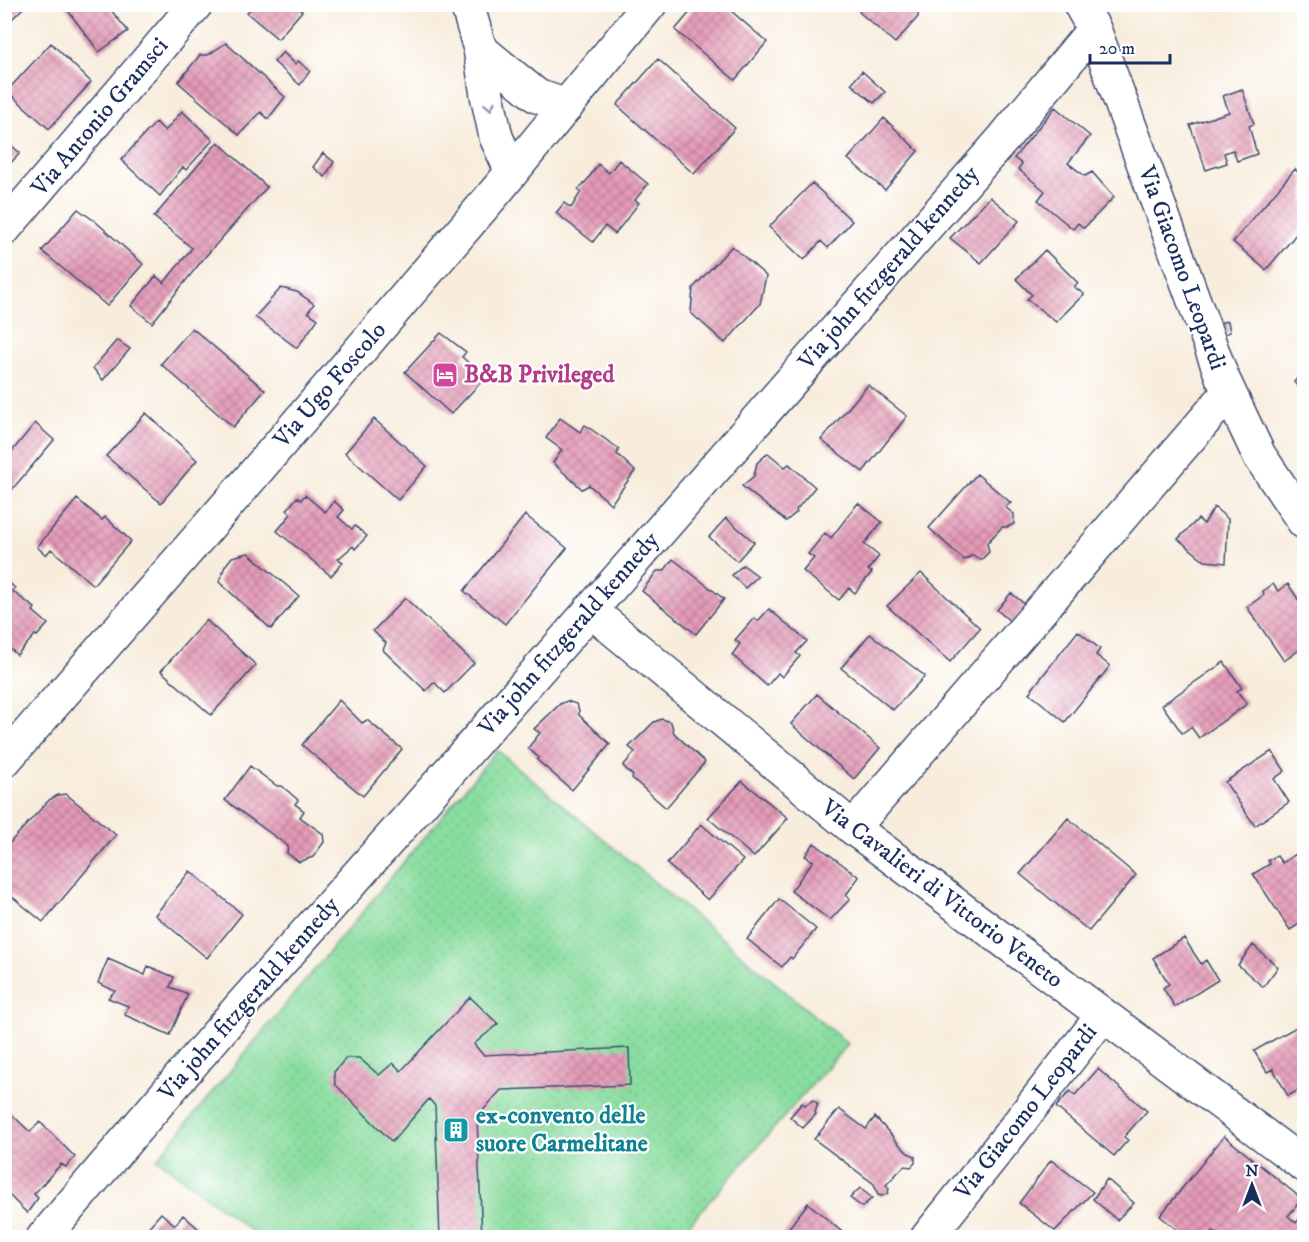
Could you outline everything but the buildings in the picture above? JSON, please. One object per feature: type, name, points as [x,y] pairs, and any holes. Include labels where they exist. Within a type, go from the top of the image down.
[{"type":"street","name":"Via Antonio Gramsci","points":[[4,229],[196,4]]},
{"type":"street","points":[[467,4],[480,49],[496,137],[512,172]]},
{"type":"street","name":"Via Ugo Foscolo","points":[[4,761],[256,472],[512,172],[650,4]]},
{"type":"street","name":"Via Giacomo Leopardi","points":[[1087,16],[1229,392],[1259,455],[1305,522]]},
{"type":"street","name":"Via john fitzgerald kennedy","points":[[43,1238],[241,1006],[1003,139],[1087,16]]},
{"type":"street","points":[[480,49],[537,96],[567,106]]},
{"type":"street","points":[[853,828],[1229,392]]},
{"type":"street","name":"Via Cavalieri di Vittorio Veneto","points":[[590,610],[853,828],[1305,1165]]},
{"type":"street","name":"Via Giacomo Leopardi","points":[[927,1238],[1102,1015]]},
{"type":"green space","points":[[497,750],[848,1044],[678,1237],[259,1237],[157,1159]]},
{"type":"place","name":"B&B Privileged","points":[[445,375]]},
{"type":"place","name":"ex-convento delle suore Carmelitane","points":[[456,1130]]}]
